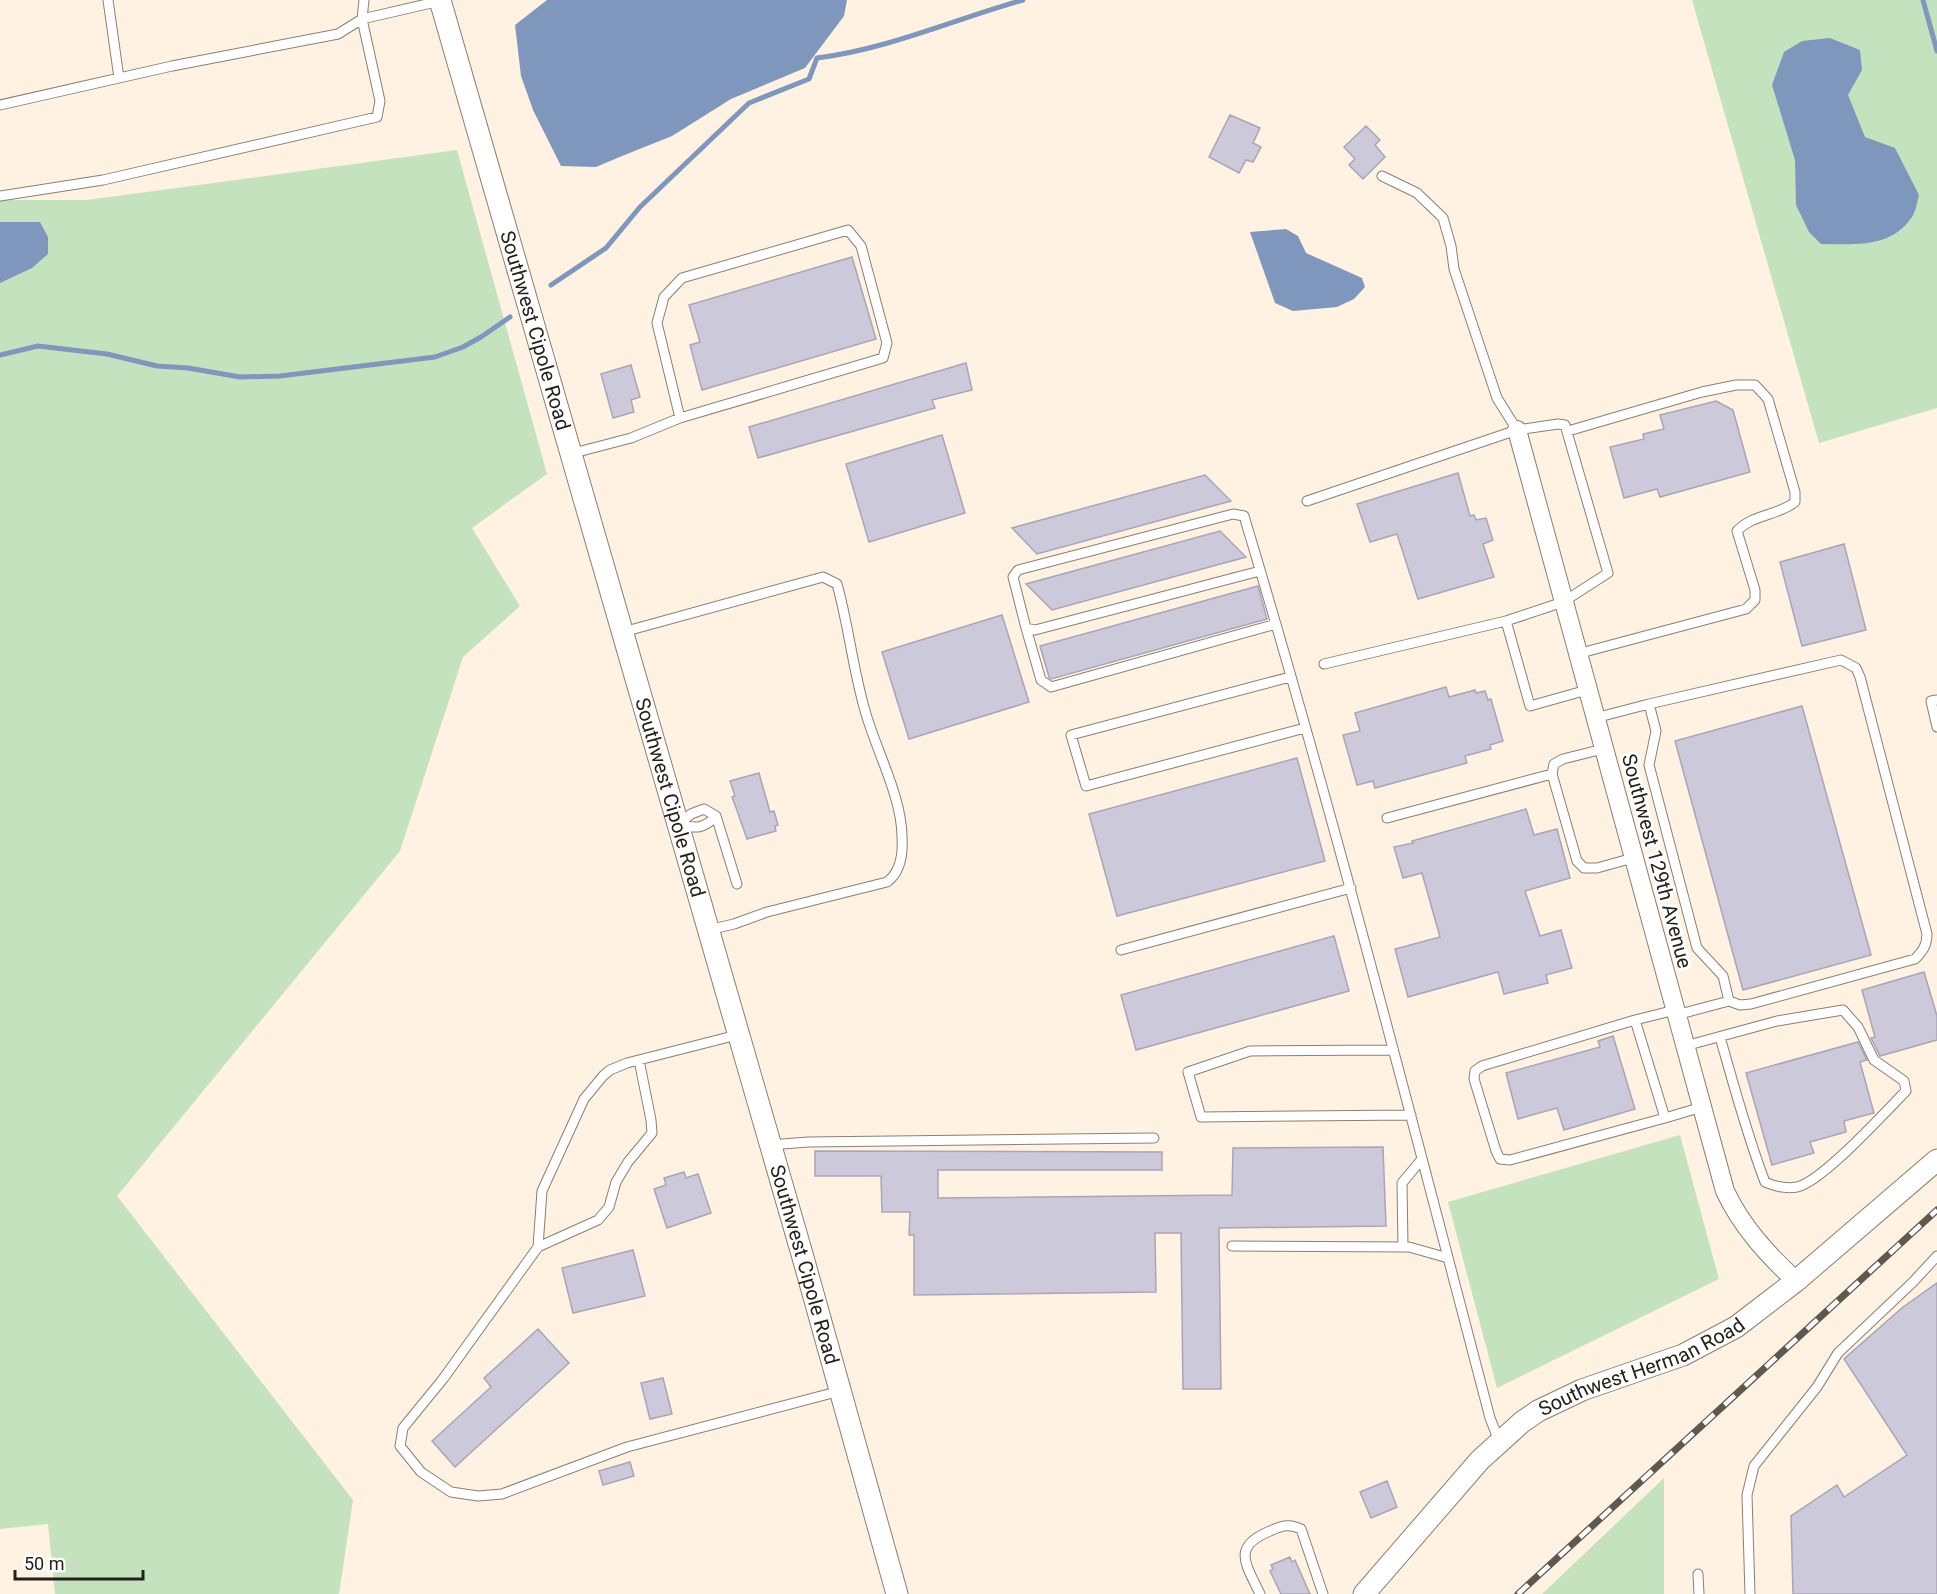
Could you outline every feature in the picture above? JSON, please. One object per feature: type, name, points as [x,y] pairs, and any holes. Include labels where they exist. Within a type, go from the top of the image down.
[{"type":"street","name":"Southwest Cipole Road","points":[[440,0],[897,1594]]},
{"type":"street","name":"Southwest 129th Avenue","points":[[1517,430],[1725,1191],[1736,1215],[1771,1258],[1796,1281]]},
{"type":"street","name":"Southwest Herman Road","points":[[1364,1594],[1430,1516],[1499,1441],[1522,1422],[1582,1390],[1683,1355],[1710,1343],[1736,1327],[1796,1281],[1937,1160]]},
{"type":"lane","points":[[108,0],[119,78]]},
{"type":"lane","points":[[0,196],[104,180],[376,117],[380,101],[362,19],[364,0]]},
{"type":"lane","points":[[0,105],[172,66],[338,34],[362,19],[440,0]]},
{"type":"lane","points":[[1382,176],[1417,193],[1443,218],[1451,246],[1454,269],[1497,398],[1517,430]]},
{"type":"lane","points":[[570,454],[631,438],[680,418],[883,358],[887,343],[864,256],[861,246],[848,230],[682,278],[664,297],[657,323],[680,418]]},
{"type":"lane","points":[[1568,431],[1702,392],[1736,385],[1755,385],[1768,399],[1795,492],[1795,502],[1787,509],[1745,522],[1737,531],[1755,590],[1755,600],[1746,609],[1577,654]]},
{"type":"lane","points":[[1307,501],[1517,430],[1565,425],[1608,573],[1563,602],[1506,621],[1324,664]]},
{"type":"lane","points":[[1276,624],[1051,687],[1041,680],[1013,577],[1018,570],[1233,514],[1244,516],[1276,624],[1351,888],[1490,1418],[1499,1441]]},
{"type":"lane","points":[[1026,628],[1035,630],[1260,571]]},
{"type":"lane","points":[[622,632],[823,576],[837,584],[846,614],[852,659],[866,714],[896,801],[902,835],[901,859],[895,876],[887,882],[767,912],[734,924],[708,930]]},
{"type":"lane","points":[[1506,621],[1530,706],[1587,690]]},
{"type":"lane","points":[[1594,718],[1841,660],[1856,668],[1860,677],[1927,934],[1927,942],[1923,951],[1915,959],[1751,1004],[1740,1005],[1729,1001],[1635,1020],[1482,1066],[1475,1071],[1474,1079],[1500,1159],[1510,1160],[1702,1107]]},
{"type":"lane","points":[[1290,677],[1071,735],[1086,786],[1305,728]]},
{"type":"lane","points":[[1937,700],[1931,701],[1937,728]]},
{"type":"lane","points":[[1649,704],[1656,731],[1649,765],[1697,948],[1723,976],[1729,1001]]},
{"type":"lane","points":[[1603,749],[1563,759],[1554,764],[1552,774],[1577,861],[1584,868],[1597,868],[1633,858]]},
{"type":"lane","points":[[1387,818],[1552,774]]},
{"type":"lane","points":[[678,825],[691,814],[704,809],[716,816],[737,884]]},
{"type":"lane","points":[[678,825],[696,828],[709,824],[716,816]]},
{"type":"lane","points":[[1121,950],[1351,888]]},
{"type":"lane","points":[[1685,1046],[1720,1036],[1777,1021],[1843,1010],[1858,1027],[1874,1060],[1904,1081],[1906,1091],[1847,1150],[1819,1174],[1800,1186],[1778,1187],[1765,1182],[1756,1159],[1720,1036]]},
{"type":"lane","points":[[1635,1020],[1665,1118]]},
{"type":"lane","points":[[538,1247],[542,1191],[584,1099],[597,1081],[610,1070],[639,1060],[737,1035]]},
{"type":"lane","points":[[1392,1050],[1250,1051],[1188,1072],[1201,1117],[1411,1115]]},
{"type":"lane","points":[[639,1060],[652,1133],[628,1162],[616,1182],[609,1207],[598,1220],[538,1247],[442,1379],[403,1428],[400,1446],[421,1472],[451,1492],[478,1496],[502,1494],[627,1447],[840,1391]]},
{"type":"lane","points":[[770,1145],[808,1142],[1155,1138]]},
{"type":"lane","points":[[1403,1247],[1402,1183],[1422,1159]]},
{"type":"lane","points":[[1232,1246],[1403,1247],[1423,1250],[1448,1258]]},
{"type":"lane","points":[[1750,1594],[1747,1495],[1754,1466],[1810,1396],[1838,1353],[1937,1256]]},
{"type":"lane","points":[[1260,1594],[1246,1564],[1245,1552],[1248,1543],[1256,1536],[1284,1525],[1301,1529],[1323,1594]]},
{"type":"lane","points":[[1698,1574],[1699,1594]]},
{"type":"green space","points":[[1692,0],[1937,0],[1937,408],[1819,443]]},
{"type":"green space","points":[[457,150],[547,474],[472,528],[520,606],[463,657],[400,851],[117,1196],[353,1500],[339,1594],[55,1594],[48,1524],[0,1529],[0,200],[87,200]]},
{"type":"green space","points":[[1680,1135],[1719,1279],[1497,1388],[1448,1202]]},
{"type":"green space","points":[[1664,1478],[1664,1594],[1542,1594]]},
{"type":"water","points":[[547,0],[847,0],[844,16],[805,68],[731,99],[672,136],[596,167],[561,166],[533,110],[521,76],[515,25]]},
{"type":"water","points":[[1830,38],[1860,50],[1862,70],[1848,95],[1865,137],[1895,148],[1919,195],[1913,215],[1903,227],[1883,240],[1859,244],[1821,244],[1809,232],[1796,205],[1795,160],[1772,85],[1784,52],[1802,41]]},
{"type":"water","points":[[0,222],[40,222],[48,237],[48,254],[32,268],[0,283]]},
{"type":"water","points":[[1286,229],[1298,236],[1306,253],[1362,278],[1365,287],[1354,299],[1337,307],[1293,311],[1275,303],[1250,232]]},
{"type":"building","points":[[1230,115],[1260,128],[1253,143],[1261,147],[1253,162],[1246,160],[1239,173],[1209,157]]},
{"type":"building","points":[[1366,126],[1380,140],[1375,145],[1385,157],[1363,179],[1349,165],[1355,159],[1344,147]]},
{"type":"building","points":[[852,257],[876,339],[702,390],[690,345],[700,342],[689,305]]},
{"type":"building","points":[[966,363],[972,390],[932,400],[935,408],[758,458],[749,427]]},
{"type":"building","points":[[631,365],[640,397],[631,400],[634,412],[613,418],[601,374]]},
{"type":"building","points":[[1716,401],[1733,410],[1750,472],[1660,497],[1657,489],[1624,498],[1610,447],[1644,439],[1643,434],[1664,429],[1660,415]]},
{"type":"building","points":[[942,435],[965,513],[869,542],[846,464]]},
{"type":"building","points":[[1458,473],[1470,516],[1474,515],[1476,520],[1486,518],[1493,540],[1483,544],[1494,577],[1418,599],[1397,534],[1370,542],[1357,504]]},
{"type":"building","points":[[1205,475],[1231,501],[1037,554],[1012,528]]},
{"type":"building","points":[[1220,531],[1246,557],[1052,610],[1026,584]]},
{"type":"building","points":[[1844,544],[1866,630],[1802,646],[1780,562]]},
{"type":"building","points":[[1258,586],[1267,619],[1051,679],[1049,677],[1040,646]]},
{"type":"building","points":[[1002,615],[1029,702],[909,739],[882,652]]},
{"type":"building","points":[[1446,687],[1449,697],[1475,690],[1476,693],[1485,691],[1488,700],[1491,699],[1503,741],[1490,745],[1491,749],[1465,756],[1467,763],[1375,788],[1373,781],[1357,785],[1343,735],[1360,731],[1355,713]]},
{"type":"building","points":[[1802,706],[1871,955],[1743,990],[1675,741]]},
{"type":"building","points":[[1297,758],[1325,861],[1117,916],[1089,814]]},
{"type":"building","points":[[759,773],[770,812],[774,811],[778,825],[775,826],[776,831],[747,839],[732,797],[735,796],[730,781]]},
{"type":"building","points":[[1526,809],[1534,835],[1557,829],[1570,878],[1525,891],[1540,936],[1561,930],[1572,968],[1546,975],[1548,983],[1504,994],[1498,972],[1408,997],[1395,949],[1440,937],[1422,873],[1403,878],[1394,847]]},
{"type":"building","points":[[1334,936],[1349,991],[1136,1050],[1121,995]]},
{"type":"building","points":[[1924,972],[1937,1016],[1937,1040],[1880,1056],[1871,1038],[1875,1037],[1862,990]]},
{"type":"building","points":[[1613,1036],[1635,1109],[1564,1130],[1557,1108],[1518,1119],[1506,1073],[1600,1047],[1598,1041]]},
{"type":"building","points":[[1858,1042],[1867,1060],[1860,1062],[1874,1113],[1844,1121],[1846,1132],[1810,1142],[1814,1153],[1772,1165],[1746,1073]]},
{"type":"building","points":[[1383,1147],[1386,1226],[1219,1228],[1221,1389],[1183,1389],[1181,1233],[1155,1233],[1156,1292],[914,1295],[914,1235],[909,1235],[910,1212],[882,1212],[881,1176],[815,1176],[815,1151],[1162,1152],[1162,1170],[938,1170],[938,1198],[1232,1195],[1233,1148]]},
{"type":"building","points":[[684,1172],[686,1178],[698,1174],[711,1213],[667,1228],[654,1189],[666,1185],[664,1178]]},
{"type":"building","points":[[633,1250],[645,1296],[573,1313],[562,1268]]},
{"type":"building","points":[[1937,1283],[1937,1594],[1793,1594],[1791,1516],[1837,1485],[1844,1497],[1907,1455],[1844,1359],[1903,1307]]},
{"type":"building","points":[[538,1329],[569,1363],[455,1467],[432,1441],[491,1387],[484,1378]]},
{"type":"building","points":[[663,1378],[672,1414],[650,1419],[641,1383]]},
{"type":"building","points":[[630,1462],[634,1476],[603,1485],[599,1471]]},
{"type":"building","points":[[1387,1481],[1397,1507],[1371,1518],[1360,1492]]},
{"type":"building","points":[[1290,1557],[1292,1562],[1295,1560],[1310,1594],[1281,1594],[1270,1571],[1273,1569],[1271,1565]]},
{"type":"waterway","points":[[551,285],[606,248],[640,207],[749,103],[809,79],[817,58],[896,41],[1023,0]]},
{"type":"waterway","points":[[1923,0],[1937,51]]},
{"type":"waterway","points":[[0,355],[38,346],[107,354],[157,366],[188,368],[240,377],[280,376],[435,357],[463,347],[510,317]]},
{"type":"railway","points":[[1518,1594],[1937,1210]]}]
